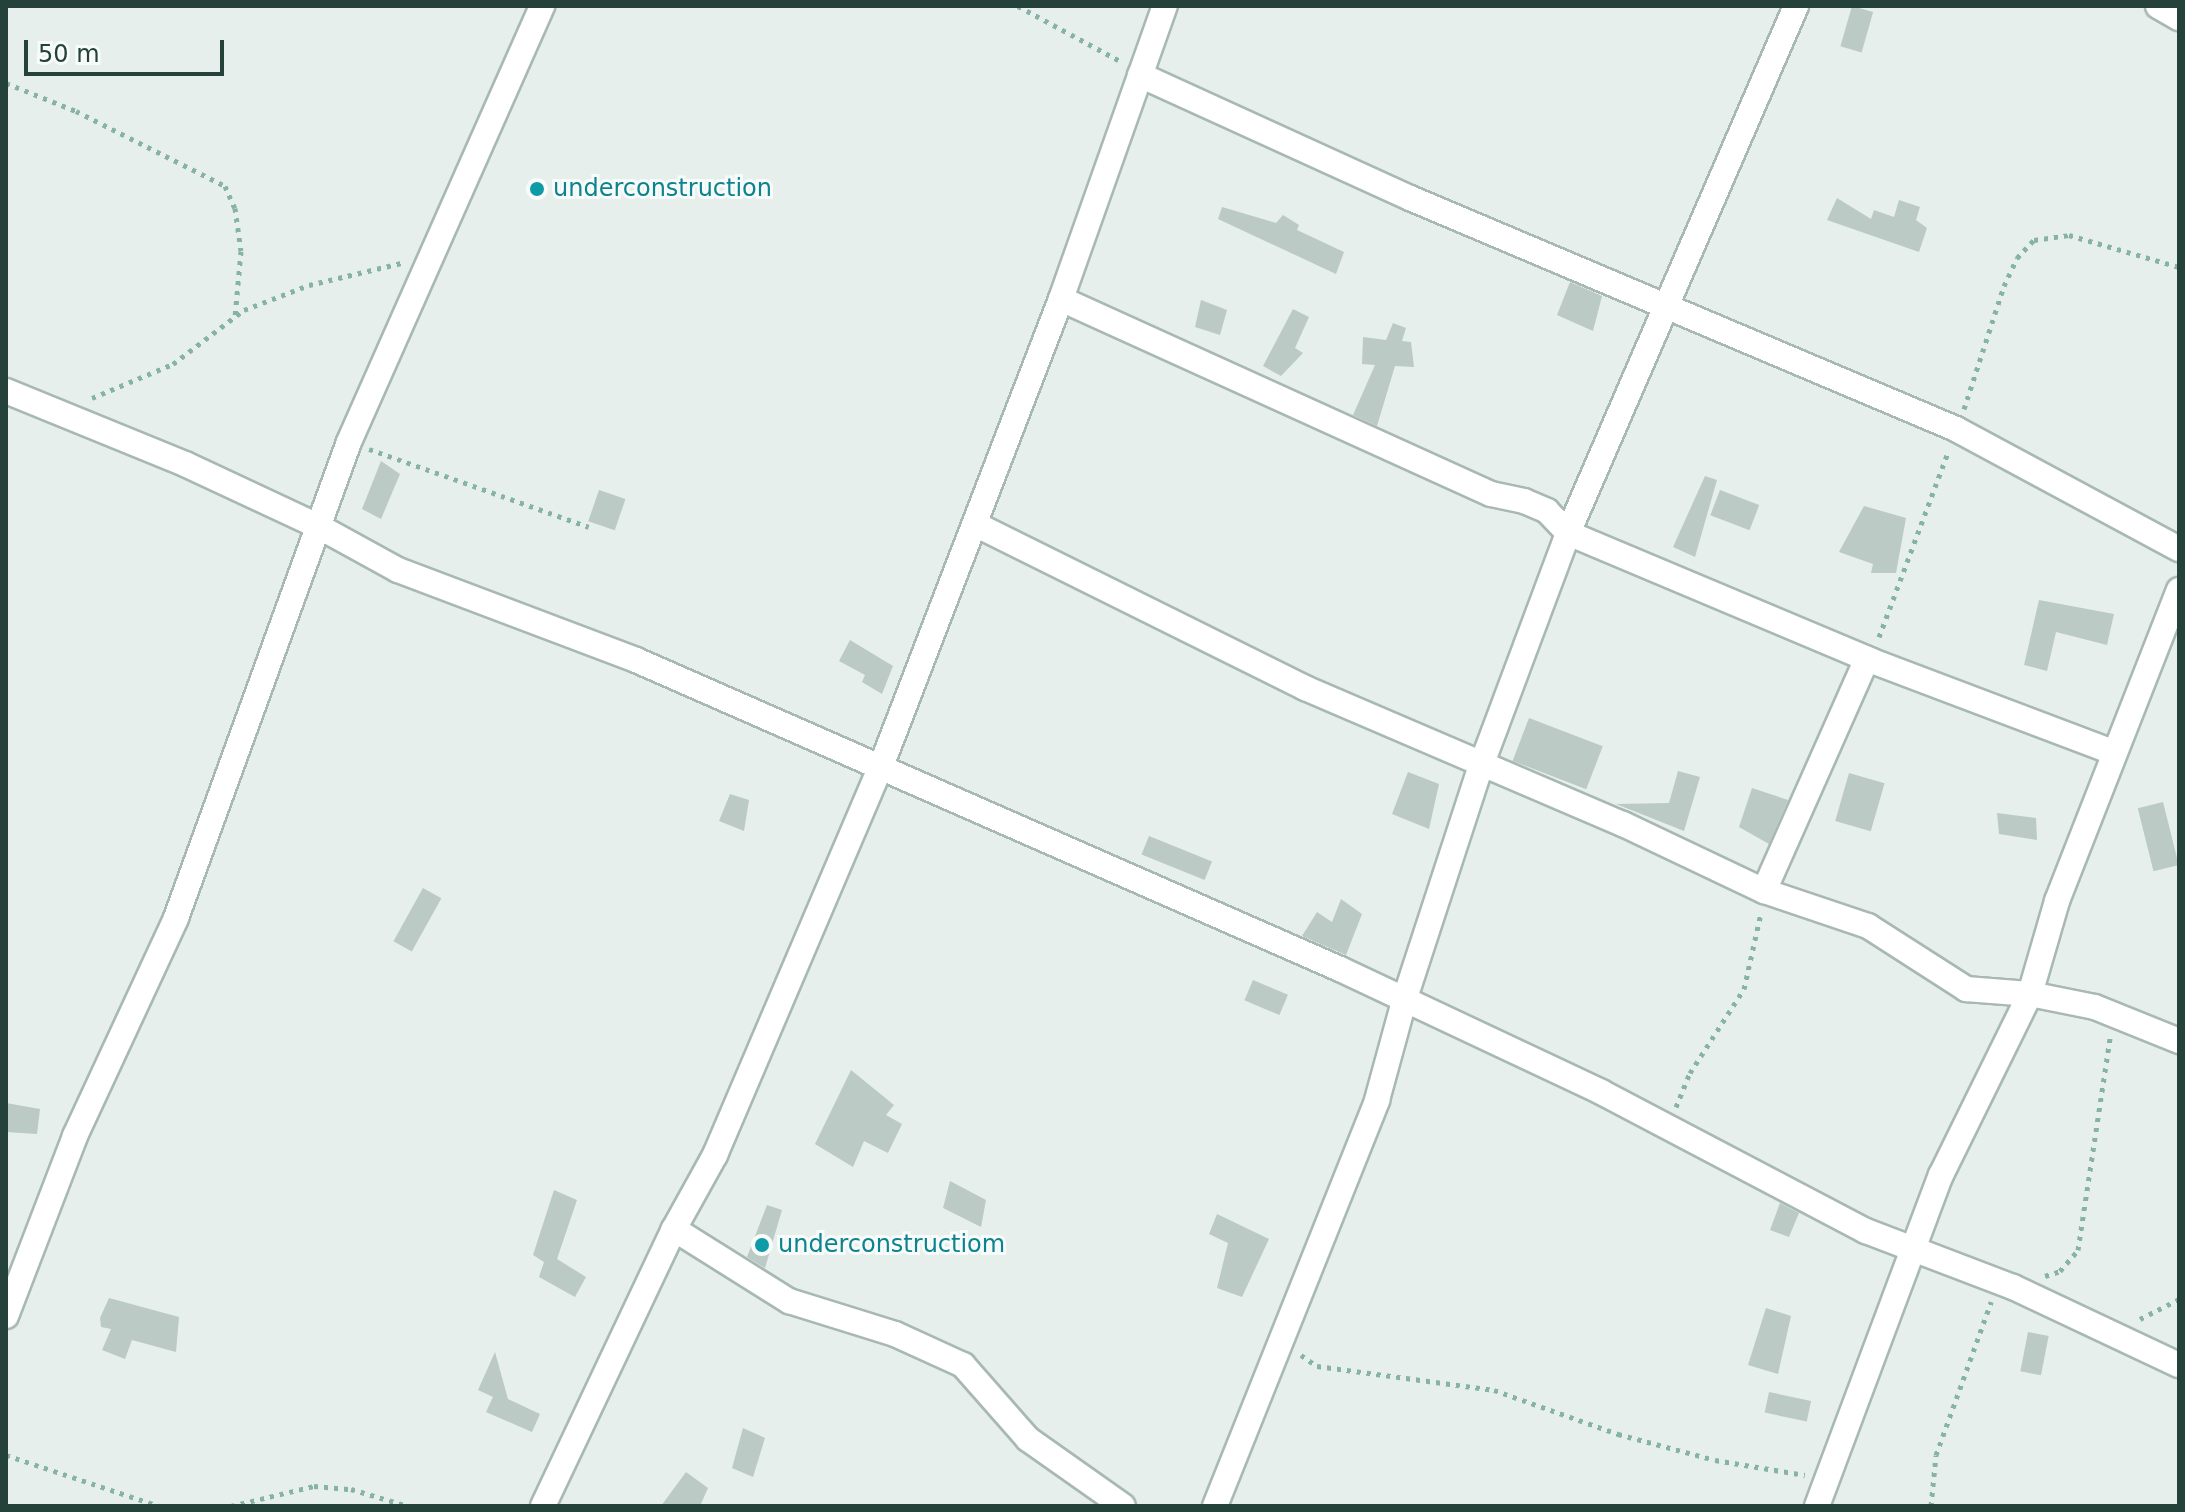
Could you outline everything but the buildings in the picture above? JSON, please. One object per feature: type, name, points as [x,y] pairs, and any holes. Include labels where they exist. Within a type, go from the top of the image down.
[{"type":"street","points":[[6,1316],[75,1136],[176,918],[316,525],[349,442],[429,256],[522,60],[542,6]]},
{"type":"street","points":[[543,1506],[674,1229],[726,1132],[880,769],[1061,299],[1165,6]]},
{"type":"street","points":[[1215,1506],[1377,1100],[1404,1001],[1481,766],[1568,533],[1796,6]]},
{"type":"street","points":[[2158,6],[2179,18]]},
{"type":"street","points":[[1140,73],[1668,307],[1956,429],[2179,549]]},
{"type":"street","points":[[1061,299],[1491,494],[1547,511],[1568,533],[1870,660],[2113,752]]},
{"type":"street","points":[[6,391],[316,525],[398,570],[636,660],[1404,1001],[1669,1127],[1811,1203],[1914,1251],[2006,1284],[2179,1365]]},
{"type":"street","points":[[975,524],[1305,688],[1481,766],[1623,824],[1764,891],[1868,926],[1966,989],[2030,994],[2114,1015],[2179,1041]]},
{"type":"street","points":[[1817,1506],[1824,1478],[1964,1123],[2030,994],[2057,901],[2179,590]]},
{"type":"street","points":[[1764,891],[1870,660]]},
{"type":"street","points":[[674,1229],[789,1301],[895,1334],[963,1365],[1028,1439],[1123,1506]]},
{"type":"path","points":[[1018,6],[1140,73]]},
{"type":"path","points":[[6,83],[76,111],[225,186],[235,208],[241,251],[235,318]]},
{"type":"path","points":[[1870,660],[1956,429],[2004,286],[2017,258],[2034,240],[2069,235],[2179,267]]},
{"type":"path","points":[[52,409],[112,393],[163,369],[235,318],[309,285],[429,256]]},
{"type":"path","points":[[349,442],[589,527]]},
{"type":"path","points":[[1669,1127],[1690,1073],[1744,989],[1764,891]]},
{"type":"path","points":[[1931,1506],[1936,1455],[2006,1284],[2060,1271],[2078,1250],[2114,1015]]},
{"type":"path","points":[[2109,1331],[2155,1315],[2179,1299]]},
{"type":"path","points":[[1288,1329],[1303,1360],[1317,1366],[1494,1390],[1618,1434],[1715,1460],[1824,1478]]},
{"type":"path","points":[[6,1455],[159,1506]]},
{"type":"path","points":[[231,1506],[314,1486],[351,1489],[408,1506]]},
{"type":"place","name":"underconstruction","points":[[537,189]]},
{"type":"place","name":"underconstructiom","points":[[762,1245]]}]
